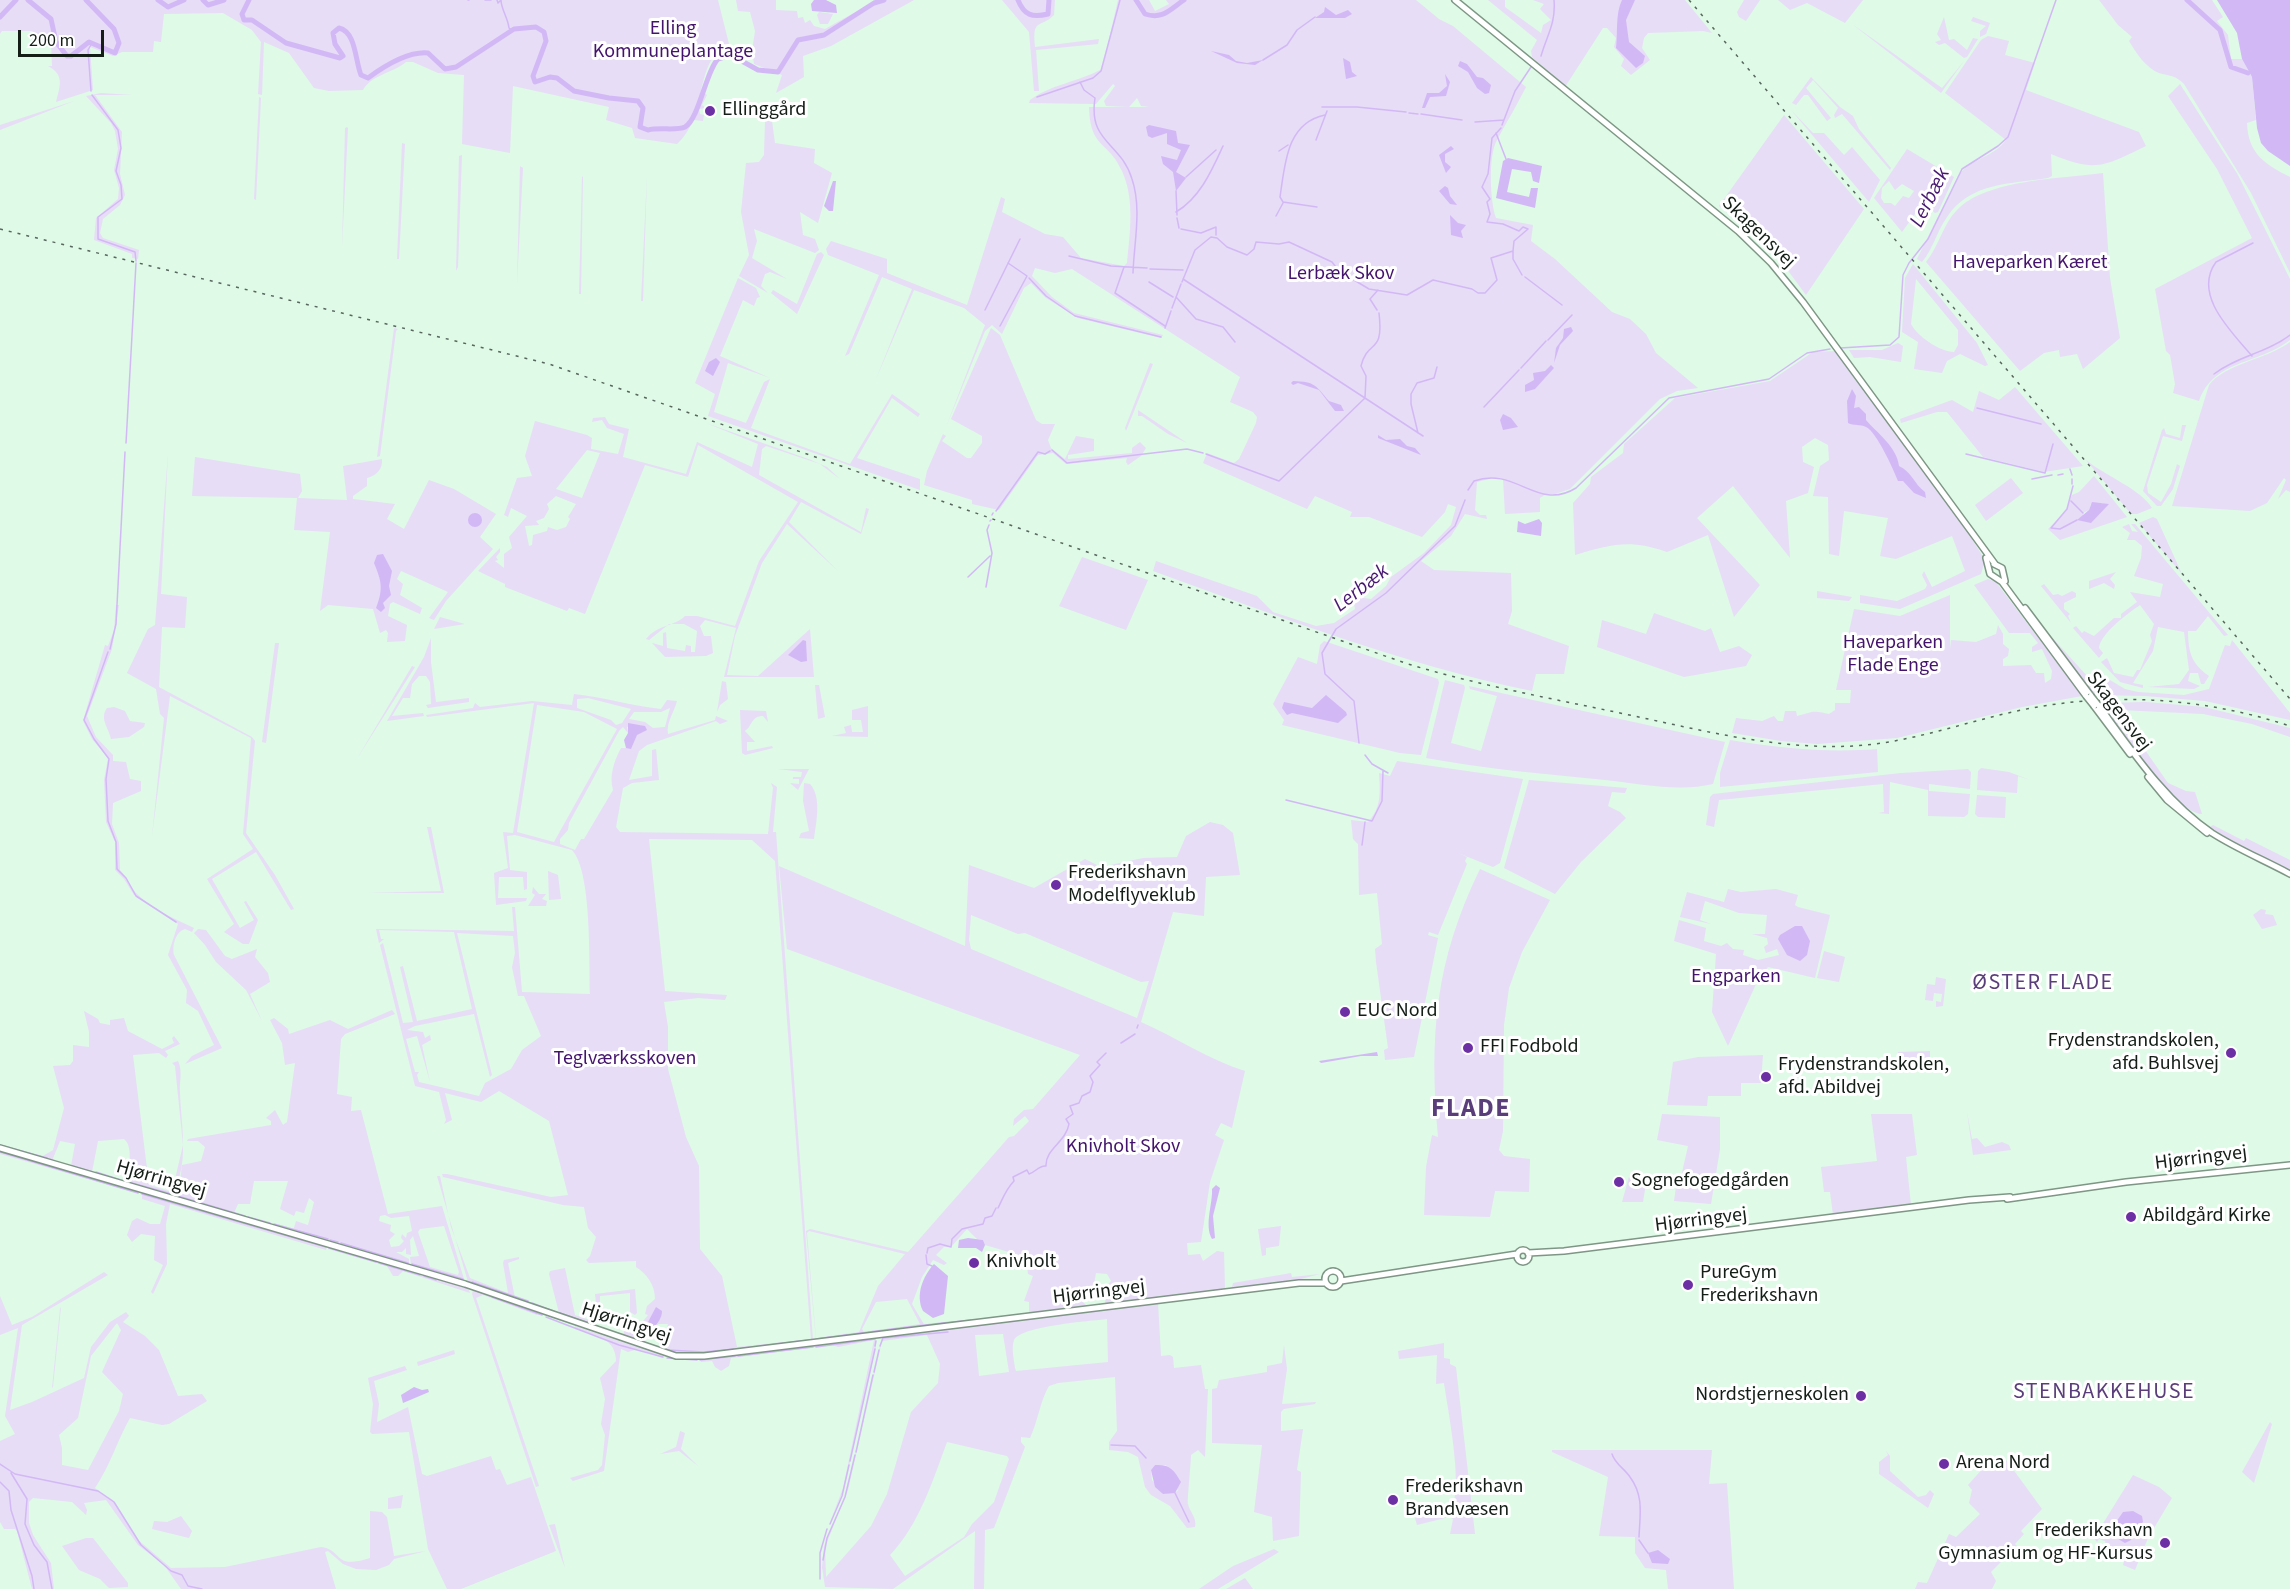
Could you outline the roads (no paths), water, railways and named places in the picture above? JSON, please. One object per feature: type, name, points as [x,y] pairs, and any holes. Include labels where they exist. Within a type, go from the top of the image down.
[{"type":"main road","name":"Skagensvej","points":[[1455,0],[1699,198],[1763,256],[1803,302],[1993,566]]},
{"type":"main road","points":[[1993,566],[2001,566],[2000,576],[1990,574],[1993,566]]},
{"type":"main road","name":"Skagensvej","points":[[2000,576],[2088,696],[2152,776],[2180,807],[2232,845]]},
{"type":"main road","name":"Skagensvej","points":[[2096,706],[2162,795],[2197,826],[2290,875]]},
{"type":"main road","points":[[2162,795],[2180,807]]},
{"type":"main road","name":"Hjørringvej","points":[[0,1148],[465,1284],[676,1356],[704,1356],[1325,1280]]},
{"type":"main road","name":"Hjørringvej","points":[[1529,1255],[1802,1222],[1844,1220],[1898,1210],[1925,1209],[2290,1165]]},
{"type":"main road","points":[[1340,1278],[1334,1287],[1325,1280],[1332,1271],[1340,1278],[1517,1257],[1525,1262],[1529,1255],[1521,1250],[1517,1257]]},
{"type":"waterway","points":[[0,17],[16,0]]},
{"type":"waterway","points":[[28,0],[51,19],[56,42],[67,56],[71,56],[89,42],[115,53],[119,43],[114,29],[86,0]]},
{"type":"waterway","points":[[158,0],[168,7],[184,0]]},
{"type":"waterway","points":[[203,0],[208,5],[224,0]]},
{"type":"waterway","points":[[249,0],[242,14],[244,20],[252,20],[286,43],[340,58],[343,56],[335,44],[333,33],[339,28],[345,31],[352,41],[361,75],[368,78],[396,61],[420,53],[428,53],[445,69],[456,67],[514,29],[536,27],[544,32],[546,41],[533,76],[535,82],[550,77],[557,78],[574,91],[638,101],[643,108],[640,127],[648,130],[682,128],[690,122],[718,59],[731,55],[758,70],[778,72],[798,40],[824,35],[874,3],[884,0]]},
{"type":"waterway","points":[[485,0],[491,0]]},
{"type":"waterway","points":[[497,0],[498,3],[501,0],[509,28],[512,30]]},
{"type":"waterway","points":[[1018,0],[1026,12],[1037,16],[1048,14],[1049,0]]},
{"type":"waterway","points":[[1037,97],[1093,78],[1101,71],[1120,0]]},
{"type":"waterway","points":[[1136,0],[1145,14],[1157,16],[1166,13],[1184,0]]},
{"type":"waterway","points":[[1541,56],[1552,22],[1554,0]]},
{"type":"waterway","name":"Lerbæk","points":[[1840,348],[1890,345],[1899,337],[1903,275],[1909,263],[1928,239],[1962,169],[2008,137],[2056,0]]},
{"type":"waterway","points":[[2187,0],[2220,30],[2231,67],[2248,73]]},
{"type":"waterway","points":[[1263,60],[1287,45],[1297,30],[1315,17]]},
{"type":"waterway","points":[[91,91],[88,50],[92,43]]},
{"type":"waterway","points":[[1502,125],[1515,91],[1531,67]]},
{"type":"waterway","points":[[1080,82],[1084,90],[1095,98],[1094,113],[1101,134],[1121,157],[1132,179],[1137,202],[1133,273]]},
{"type":"waterway","points":[[92,95],[118,130],[121,148],[116,171],[121,185],[122,199],[98,217],[98,239],[135,252],[136,261]]},
{"type":"waterway","points":[[1322,107],[1357,107],[1406,112]]},
{"type":"waterway","points":[[1316,140],[1327,111]]},
{"type":"waterway","points":[[1409,113],[1418,114]]},
{"type":"waterway","points":[[1421,114],[1462,120]]},
{"type":"waterway","points":[[1283,202],[1280,197],[1286,159],[1295,136],[1302,127],[1325,115]]},
{"type":"waterway","points":[[1475,122],[1504,120]]},
{"type":"waterway","points":[[1182,282],[1195,250],[1211,237],[1247,255],[1254,249],[1256,242],[1279,244],[1289,242],[1332,262],[1339,271],[1369,289],[1407,295],[1433,280],[1485,293],[1497,280],[1491,258],[1513,251],[1514,241],[1528,229],[1523,227],[1519,231],[1503,224],[1487,222],[1490,214],[1487,202],[1490,199],[1482,187],[1488,174],[1492,138],[1501,128]]},
{"type":"waterway","points":[[1496,133],[1506,159]]},
{"type":"waterway","points":[[1279,151],[1288,145]]},
{"type":"waterway","points":[[1176,212],[1199,191],[1223,146]]},
{"type":"waterway","points":[[1186,177],[1216,150]]},
{"type":"waterway","points":[[1176,191],[1177,215]]},
{"type":"waterway","points":[[1283,202],[1317,207]]},
{"type":"waterway","points":[[1276,216],[1283,203]]},
{"type":"waterway","points":[[1177,218],[1179,228]]},
{"type":"waterway","points":[[1181,229],[1201,233],[1216,227],[1216,235]]},
{"type":"waterway","points":[[985,310],[1020,239]]},
{"type":"waterway","points":[[2252,356],[2225,324],[2212,300],[2209,287],[2210,275],[2216,262],[2253,243]]},
{"type":"waterway","points":[[1513,251],[1513,259],[1522,275]]},
{"type":"waterway","points":[[1069,256],[1111,266],[1147,268]]},
{"type":"waterway","points":[[126,443],[136,263]]},
{"type":"waterway","points":[[1000,326],[1027,276],[1008,263]]},
{"type":"waterway","points":[[1124,267],[1115,293],[1165,326]]},
{"type":"waterway","points":[[1150,269],[1183,270]]},
{"type":"waterway","points":[[1525,277],[1562,305]]},
{"type":"waterway","points":[[1029,278],[1046,296],[1075,316],[1161,337]]},
{"type":"waterway","points":[[1183,279],[1423,436]]},
{"type":"waterway","points":[[1149,282],[1173,297]]},
{"type":"waterway","points":[[1172,308],[1181,284]]},
{"type":"waterway","points":[[1377,310],[1370,299],[1378,290]]},
{"type":"waterway","points":[[1176,297],[1196,319],[1223,327],[1235,342]]},
{"type":"waterway","points":[[1165,328],[1171,311]]},
{"type":"waterway","points":[[1206,454],[1279,481],[1365,398],[1366,376],[1361,366],[1367,352],[1377,341],[1380,326],[1379,313]]},
{"type":"waterway","points":[[1548,340],[1572,315]]},
{"type":"waterway","points":[[2214,374],[2290,335]]},
{"type":"waterway","points":[[1521,368],[1546,341]]},
{"type":"waterway","name":"Lerbæk","points":[[1468,490],[1474,481],[1489,478],[1502,479],[1550,495],[1562,494],[1576,488],[1669,398],[1769,379],[1807,353],[1830,349]]},
{"type":"waterway","points":[[1418,433],[1411,394],[1417,383],[1434,378],[1437,367]]},
{"type":"waterway","points":[[1484,407],[1519,370]]},
{"type":"waterway","points":[[1977,408],[2041,424]]},
{"type":"waterway","points":[[1966,454],[2045,473],[2053,444]]},
{"type":"waterway","points":[[1052,450],[1067,463],[1187,449],[1203,453]]},
{"type":"waterway","points":[[996,511],[1038,452],[1045,454],[1050,451]]},
{"type":"waterway","points":[[110,649],[116,624],[125,452]]},
{"type":"waterway","points":[[2070,469],[2072,475]]},
{"type":"waterway","points":[[2058,475],[2063,474]]},
{"type":"waterway","points":[[2032,479],[2052,475]]},
{"type":"waterway","points":[[2072,479],[2072,484]]},
{"type":"waterway","points":[[2073,486],[2067,509],[2051,528],[2060,529],[2077,520]]},
{"type":"waterway","name":"Lerbæk","points":[[1359,743],[1354,701],[1325,674],[1322,653],[1336,629],[1386,593],[1455,526],[1465,500]]},
{"type":"waterway","points":[[2071,501],[2083,513]]},
{"type":"waterway","points":[[986,587],[992,553],[987,530],[989,525]]},
{"type":"waterway","points":[[968,577],[990,556]]},
{"type":"waterway","points":[[108,652],[84,720],[94,739],[109,759],[106,779],[108,821],[116,842],[117,869],[126,878],[136,896],[176,922]]},
{"type":"waterway","points":[[1365,755],[1372,764],[1388,773]]},
{"type":"waterway","points":[[1286,800],[1372,821],[1382,801],[1383,771]]},
{"type":"waterway","points":[[1362,845],[1365,822]]},
{"type":"waterway","points":[[1121,1043],[1135,1034]]},
{"type":"waterway","points":[[998,1208],[1014,1181],[1013,1177],[1027,1170],[1029,1174],[1046,1166],[1049,1155],[1067,1130],[1069,1124],[1066,1119],[1073,1114],[1070,1106],[1079,1103],[1082,1096],[1090,1092],[1093,1082],[1090,1076],[1100,1065],[1097,1062],[1106,1053]]},
{"type":"waterway","points":[[0,1145],[47,1158]]},
{"type":"waterway","points":[[0,1152],[138,1193]]},
{"type":"waterway","points":[[72,1166],[92,1172]]},
{"type":"waterway","points":[[96,1172],[124,1181]]},
{"type":"waterway","points":[[128,1182],[172,1194]]},
{"type":"waterway","points":[[142,1194],[326,1247]]},
{"type":"waterway","points":[[178,1196],[245,1216]]},
{"type":"waterway","points":[[927,1253],[928,1248],[940,1244],[951,1247],[952,1239],[962,1229],[983,1224],[985,1218],[992,1216],[996,1208]]},
{"type":"waterway","points":[[248,1217],[270,1223]]},
{"type":"waterway","points":[[274,1224],[328,1239]]},
{"type":"waterway","points":[[330,1240],[338,1242]]},
{"type":"waterway","points":[[341,1243],[408,1263]]},
{"type":"waterway","points":[[329,1248],[376,1262]]},
{"type":"waterway","points":[[926,1255],[927,1264],[932,1266]]},
{"type":"waterway","points":[[379,1263],[420,1275]]},
{"type":"waterway","points":[[412,1264],[463,1279]]},
{"type":"waterway","points":[[424,1276],[436,1280]]},
{"type":"waterway","points":[[472,1282],[528,1301]]},
{"type":"waterway","points":[[492,1297],[542,1315]]},
{"type":"waterway","points":[[532,1303],[556,1312]]},
{"type":"waterway","points":[[560,1313],[595,1325]]},
{"type":"waterway","points":[[546,1317],[619,1345],[663,1357]]},
{"type":"waterway","points":[[816,1339],[971,1320]]},
{"type":"waterway","points":[[880,1346],[883,1338],[948,1332]]},
{"type":"waterway","points":[[816,1347],[875,1339]]},
{"type":"waterway","points":[[737,1349],[809,1340]]},
{"type":"waterway","points":[[875,1346],[876,1341]]},
{"type":"waterway","points":[[738,1356],[813,1347]]},
{"type":"waterway","points":[[668,1350],[704,1352],[734,1349]]},
{"type":"waterway","points":[[850,1461],[875,1349]]},
{"type":"waterway","points":[[874,1372],[879,1350]]},
{"type":"waterway","points":[[700,1360],[735,1356]]},
{"type":"waterway","points":[[667,1358],[697,1360]]},
{"type":"waterway","points":[[856,1452],[873,1375]]},
{"type":"waterway","points":[[1111,1445],[1135,1446],[1146,1458]]},
{"type":"waterway","points":[[1612,1454],[1615,1461],[1630,1477],[1637,1491],[1640,1506],[1639,1537]]},
{"type":"waterway","points":[[823,1560],[827,1538],[845,1497],[855,1455]]},
{"type":"waterway","points":[[0,1464],[15,1474],[98,1491],[114,1502],[141,1545],[171,1571],[182,1575],[188,1586],[202,1589]]},
{"type":"waterway","points":[[830,1524],[842,1496],[849,1465]]},
{"type":"waterway","points":[[11,1473],[27,1499],[25,1524],[34,1545],[47,1562],[52,1589]]},
{"type":"waterway","points":[[0,1482],[9,1491],[11,1510],[34,1589]]},
{"type":"waterway","points":[[1175,1493],[1189,1522]]},
{"type":"waterway","points":[[820,1579],[820,1553],[827,1529]]},
{"type":"waterway","points":[[1639,1540],[1648,1553]]},
{"type":"railway","points":[[1689,0],[2290,699]]},
{"type":"railway","points":[[0,229],[549,364],[1408,664],[1514,691],[1707,732],[1794,745],[1873,744],[1931,733],[2043,706],[2114,700],[2150,700],[2220,708],[2290,726]]},
{"type":"place","name":"Ellinggård","points":[[710,111]]},
{"type":"place","name":"Frederikshavn Modelflyveklub","points":[[1056,885]]},
{"type":"place","name":"EUC Nord","points":[[1345,1012]]},
{"type":"place","name":"FFI Fodbold","points":[[1468,1048]]},
{"type":"place","name":"Frydenstrandskolen, afd. Buhlsvej","points":[[2231,1053]]},
{"type":"place","name":"Frydenstrandskolen, afd. Abildvej","points":[[1766,1077]]},
{"type":"place","name":"Sognefogedgården","points":[[1619,1182]]},
{"type":"place","name":"Abildgård Kirke","points":[[2131,1217]]},
{"type":"place","name":"Knivholt","points":[[974,1263]]},
{"type":"place","name":"PureGym Frederikshavn","points":[[1688,1285]]},
{"type":"place","name":"Nordstjerneskolen","points":[[1861,1396]]},
{"type":"place","name":"Arena Nord","points":[[1944,1464]]},
{"type":"place","name":"Frederikshavn Brandvæsen","points":[[1393,1500]]},
{"type":"place","name":"Frederikshavn Gymnasium og HF-Kursus","points":[[2165,1543]]},
{"type":"district","name":"ØSTER FLADE","points":[[2043,984]]},
{"type":"district","name":"FLADE","points":[[1471,1110]]},
{"type":"district","name":"STENBAKKEHUSE","points":[[2104,1393]]},
{"type":"park label","name":"Elling Kommuneplantage","points":[[673,42]]},
{"type":"park label","name":"Haveparken Kæret","points":[[2030,264]]},
{"type":"park label","name":"Lerbæk Skov","points":[[1341,275]]},
{"type":"park label","name":"Haveparken Flade Enge","points":[[1893,656]]},
{"type":"park label","name":"Engparken","points":[[1736,978]]},
{"type":"park label","name":"Teglværksskoven","points":[[625,1060]]},
{"type":"park label","name":"Knivholt Skov","points":[[1123,1148]]}]
